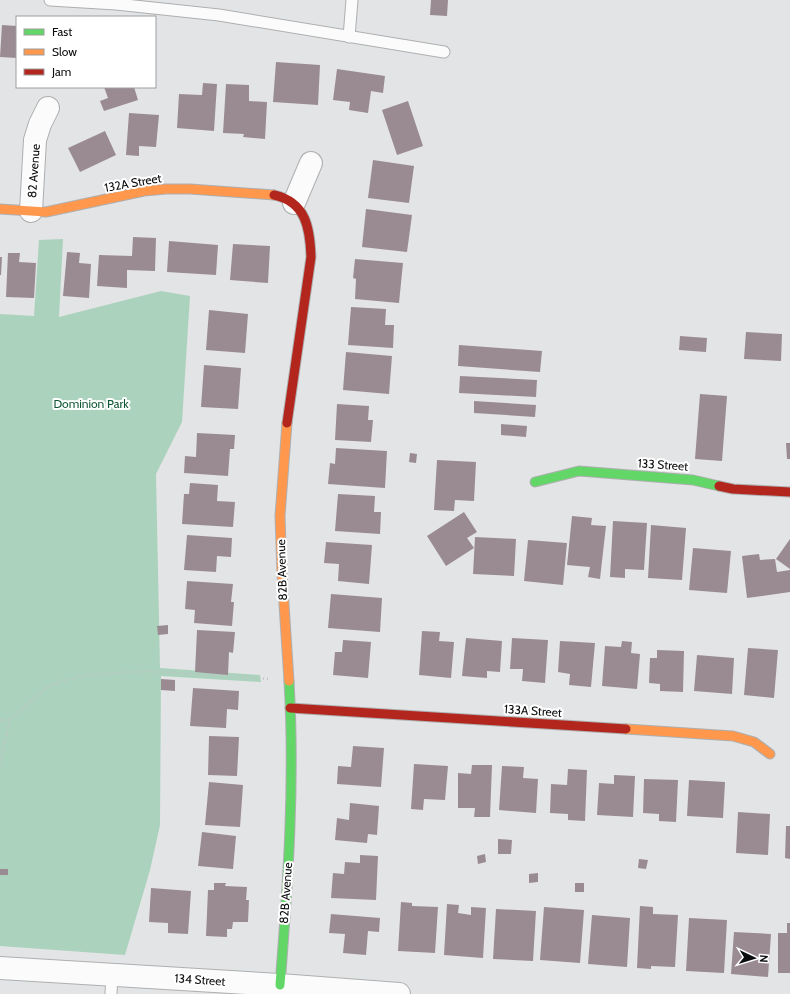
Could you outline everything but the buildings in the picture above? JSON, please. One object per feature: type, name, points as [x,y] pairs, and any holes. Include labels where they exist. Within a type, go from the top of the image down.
[{"type":"street","name":"82 Avenue","points":[[31,211],[35,140],[40,124],[48,108]]},
{"type":"street","points":[[294,203],[311,163]]},
{"type":"street","name":"132A Street","points":[[0,209],[46,212],[144,191],[166,189],[190,189],[275,195],[294,203]]},
{"type":"street","name":"82B Avenue","points":[[285,988],[291,813],[290,708],[281,561],[280,515],[282,467],[286,431],[311,247],[307,224],[294,203]]},
{"type":"street","name":"133 Street","points":[[535,482],[579,471],[693,480],[733,489],[790,492]]},
{"type":"street","name":"133A Street","points":[[290,708],[733,736],[754,742],[770,754]]},
{"type":"street","name":"134 Street","points":[[0,968],[112,984],[285,988],[400,994]]},
{"type":"lane","points":[[50,0],[116,4],[219,15],[444,52]]},
{"type":"lane","points":[[349,37],[352,0]]},
{"type":"path","points":[[0,763],[10,720],[46,688],[60,681],[89,675],[148,671],[274,679]]},
{"type":"path","points":[[0,720],[10,720]]},
{"type":"green space","name":"Dominion Park","points":[[63,239],[59,317],[161,291],[190,296],[182,422],[156,474],[160,668],[260,675],[261,682],[161,676],[160,825],[150,870],[125,955],[0,946],[0,314],[34,316],[39,240]]},
{"type":"traffic: fast","points":[[535,482],[579,471],[693,480],[719,486]]},
{"type":"traffic: fast","points":[[280,985],[290,833],[291,719],[289,681]]},
{"type":"traffic: slow","points":[[0,209],[46,212],[144,191],[166,189],[190,189],[274,195]]},
{"type":"traffic: slow","points":[[287,423],[280,516],[289,681]]},
{"type":"traffic: slow","points":[[626,729],[733,736],[754,742],[770,754]]},
{"type":"traffic: jam","points":[[274,195],[285,198],[300,210],[307,226],[311,257],[287,423]]},
{"type":"traffic: jam","points":[[719,486],[733,489],[790,492]]},
{"type":"traffic: jam","points":[[290,708],[626,729]]}]
